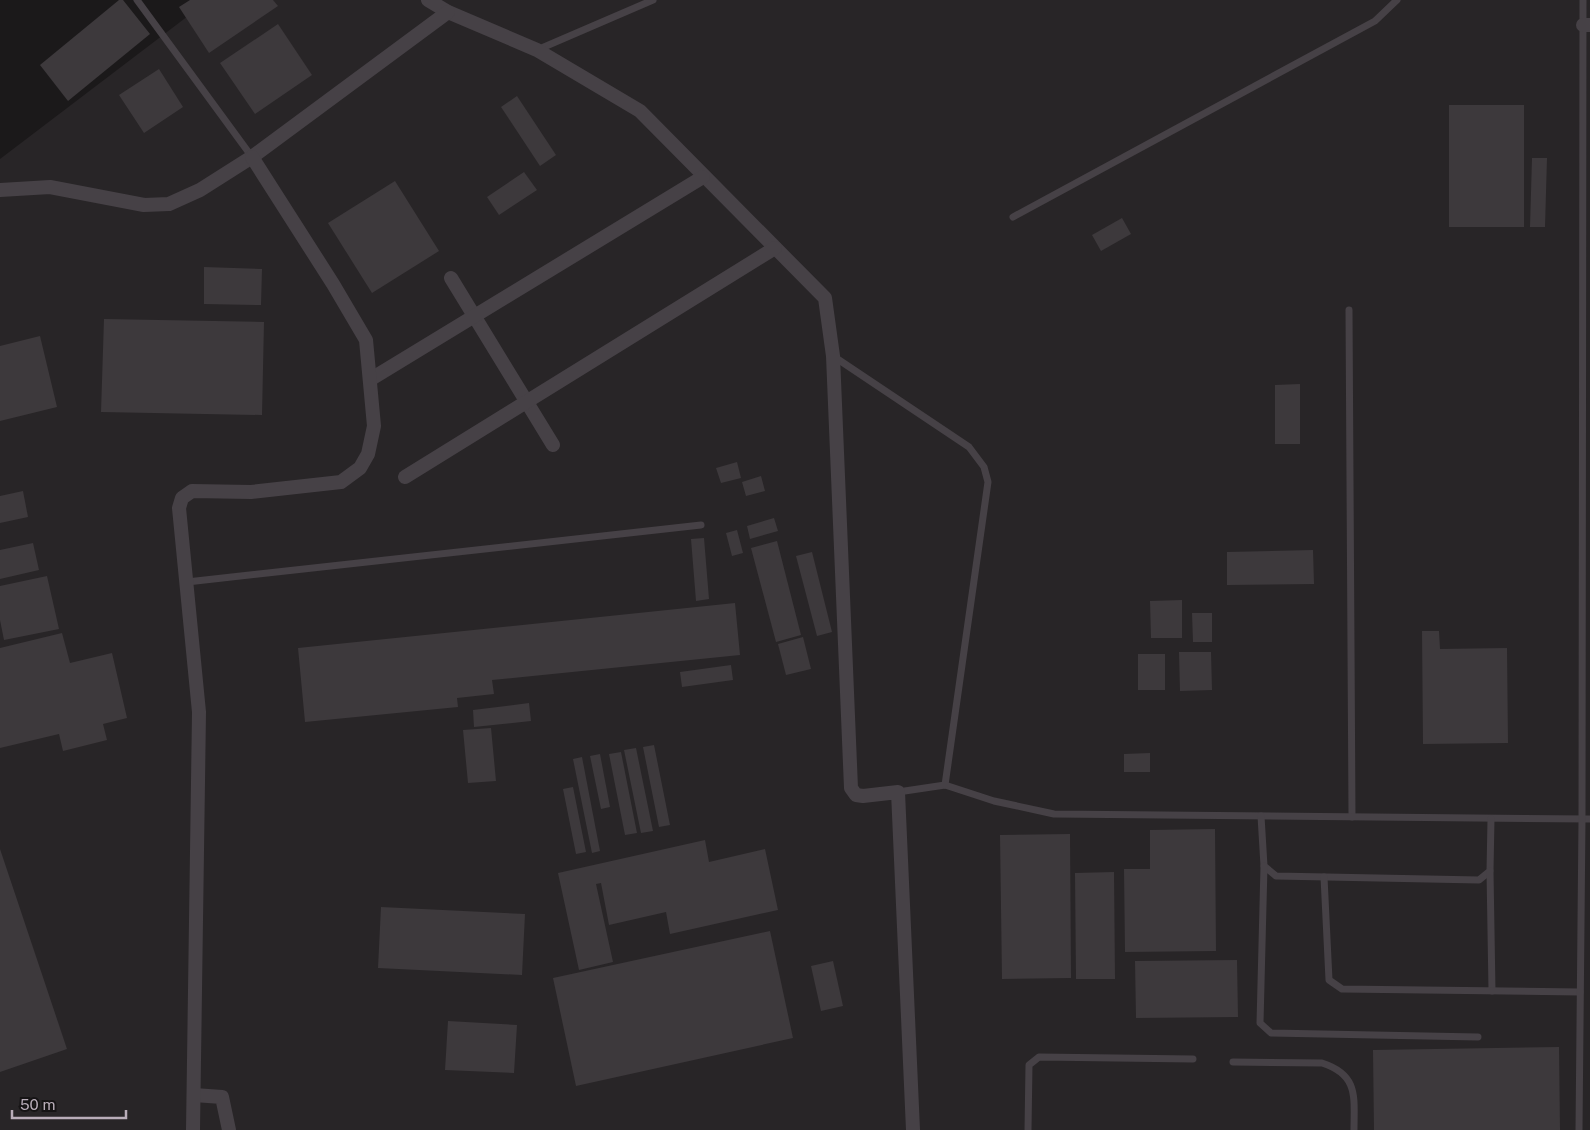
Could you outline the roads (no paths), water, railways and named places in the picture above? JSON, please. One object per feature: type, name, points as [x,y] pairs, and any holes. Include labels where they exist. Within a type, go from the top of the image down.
[{"type":"street","points":[[428,0],[448,12],[537,50],[640,111],[703,178],[826,298],[833,356],[851,788],[856,794],[863,796],[898,792],[913,1130]]},
{"type":"street","points":[[0,190],[50,187],[144,205],[169,204],[200,190],[252,157],[448,12]]},
{"type":"street","points":[[193,1130],[199,712],[180,508],[182,498],[192,491],[251,492],[341,482],[360,468],[368,454],[374,426],[366,340],[333,284],[252,157]]},
{"type":"street","points":[[371,379],[703,178]]},
{"type":"street","points":[[405,477],[775,248]]},
{"type":"street","points":[[451,278],[553,444]]},
{"type":"street","points":[[194,1095],[222,1097],[229,1130]]},
{"type":"lane","points":[[137,0],[252,157]]},
{"type":"lane","points":[[537,50],[653,0]]},
{"type":"lane","points":[[1013,217],[1375,21],[1397,0]]},
{"type":"lane","points":[[1579,1130],[1580,992],[1586,819],[1586,25],[1583,0]]},
{"type":"lane","points":[[1349,310],[1352,818]]},
{"type":"lane","points":[[833,356],[969,447],[984,467],[988,482],[945,785]]},
{"type":"lane","points":[[187,582],[701,525]]},
{"type":"lane","points":[[898,792],[945,785],[994,801],[1054,814],[1586,819]]},
{"type":"lane","points":[[1261,816],[1264,866],[1260,1023],[1271,1032],[1478,1037]]},
{"type":"lane","points":[[1491,819],[1492,991]]},
{"type":"lane","points":[[1264,866],[1276,876],[1479,880],[1490,871]]},
{"type":"lane","points":[[1324,877],[1329,980],[1342,989],[1580,992]]},
{"type":"lane","points":[[1028,1130],[1030,1065],[1039,1057],[1193,1059]]},
{"type":"lane","points":[[1233,1062],[1322,1062],[1335,1067],[1348,1077],[1354,1090],[1354,1130]]}]
